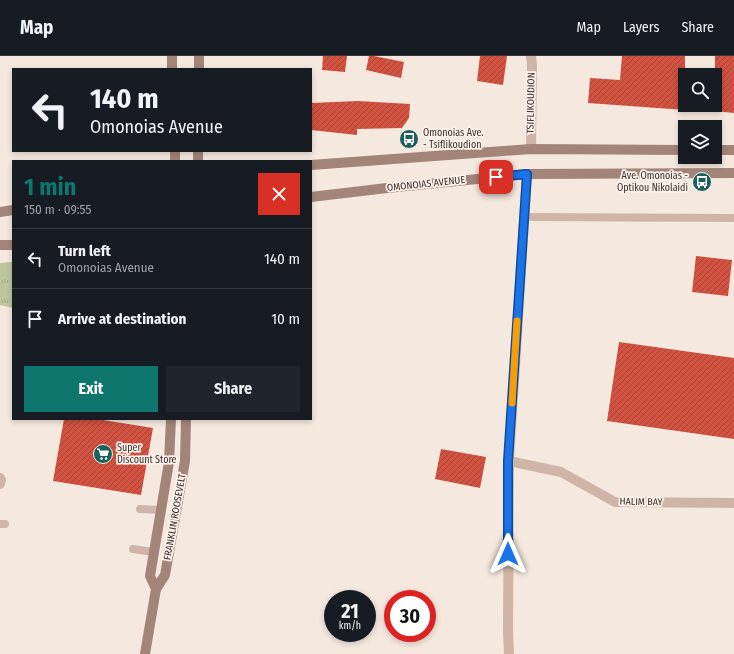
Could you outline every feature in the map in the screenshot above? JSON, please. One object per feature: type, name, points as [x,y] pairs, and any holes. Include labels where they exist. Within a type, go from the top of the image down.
[{"type":"main road","points":[[172,56],[172,68]]},
{"type":"main road","points":[[199,56],[199,68]]},
{"type":"main road","points":[[312,165],[531,149],[678,150]]},
{"type":"main road","points":[[722,150],[734,150]]},
{"type":"main road","name":"OMONOIAS AVENUE","points":[[312,197],[527,174],[734,173]]},
{"type":"main road","points":[[0,212],[12,210]]},
{"type":"main road","points":[[0,245],[12,245]]},
{"type":"main road","name":"FRANKLIN ROOSEVELT","points":[[156,589],[150,576],[169,462],[171,420]]},
{"type":"main road","name":"FRANKLIN ROOSEVELT","points":[[145,654],[156,589],[165,575],[185,461],[186,420]]},
{"type":"street","name":"TSIFLIKOUDION","points":[[531,56],[531,149]]},
{"type":"street","points":[[509,654],[508,461],[527,174]]},
{"type":"street","name":"HALIM BAY","points":[[508,461],[561,472],[615,502],[734,503]]},
{"type":"street","points":[[0,478],[0,484]]},
{"type":"lane","points":[[524,217],[734,218]]},
{"type":"lane","points":[[140,509],[161,510]]},
{"type":"lane","points":[[133,549],[154,552]]},
{"type":"green space","points":[[12,262],[12,308],[0,305],[0,263]]},
{"type":"building","points":[[323,56],[347,56],[345,72],[322,70]]},
{"type":"building","points":[[369,56],[404,62],[401,78],[366,70]]},
{"type":"building","points":[[480,56],[507,56],[503,85],[477,81]]},
{"type":"building","points":[[622,56],[685,56],[685,68],[678,68],[678,109],[588,103],[590,78],[620,80]]},
{"type":"building","points":[[715,56],[734,56],[734,113],[722,112],[722,68],[715,68]]},
{"type":"building","points":[[358,101],[410,104],[409,118],[402,128],[357,129],[357,135],[312,130],[312,103]]},
{"type":"building","points":[[696,256],[732,260],[728,296],[692,292]]},
{"type":"building","points":[[619,342],[734,358],[734,439],[607,421]]},
{"type":"building","name":"Super Discount Store","points":[[64,420],[103,420],[153,428],[141,495],[53,481]]},
{"type":"building","points":[[441,449],[486,457],[480,488],[435,479]]},
{"type":"slow traffic","points":[[512,403],[517,321]]},
{"type":"place","name":"Omonoias Ave. - Tsiflikoudion","points":[[409,139]]},
{"type":"place","name":"Ave. Omonoias - Optikou Nikolaidi","points":[[702,182]]},
{"type":"place","name":"Super Discount Store","points":[[103,454]]},
{"type":"route","points":[[496,177],[527,174],[508,461],[508,554]]}]
